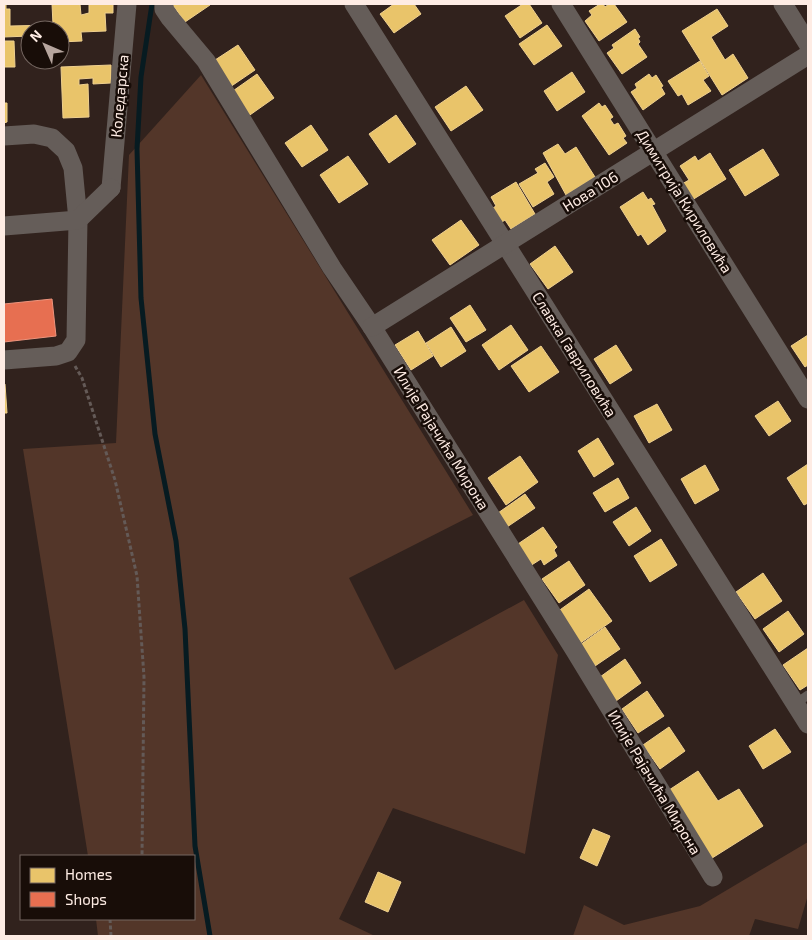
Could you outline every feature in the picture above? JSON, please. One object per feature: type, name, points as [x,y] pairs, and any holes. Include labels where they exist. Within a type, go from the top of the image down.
[{"type":"street","name":"Коледарска","points":[[111,188],[127,4]]},
{"type":"street","name":"Илије Рајачића Мирона","points":[[164,4],[164,9],[170,18],[206,61],[332,268],[372,327],[568,640],[713,877]]},
{"type":"street","name":"Славка Гавриловића","points":[[354,4],[506,244],[802,699],[808,724]]},
{"type":"street","name":"Димитрија Кириловића","points":[[561,4],[808,399]]},
{"type":"street","points":[[784,4],[808,44]]},
{"type":"street","name":"Нова 106","points":[[372,327],[808,55]]},
{"type":"street","points":[[4,136],[34,134],[52,138],[66,151],[73,168],[78,220],[76,340],[68,352],[56,356],[4,360]]},
{"type":"street","points":[[75,188],[87,193],[97,193],[111,188]]},
{"type":"street","points":[[4,226],[78,220],[111,188]]},
{"type":"path","points":[[68,352],[82,378],[115,480],[137,576],[144,677],[142,855]]},
{"type":"path","points":[[110,920],[111,936]]},
{"type":"shaded area","points":[[201,75],[473,515],[349,578],[395,670],[524,600],[558,655],[525,854],[393,808],[339,919],[375,936],[98,936],[96,920],[195,920],[195,855],[88,855],[23,449],[116,443],[129,155]]},
{"type":"shaded area","points":[[808,842],[808,895],[798,929],[755,919],[749,936],[573,936],[584,905],[624,925],[700,906]]},
{"type":"building: Homes","points":[[4,4],[6,4],[6,9],[10,9],[10,26],[20,26],[20,36],[4,37]]},
{"type":"building: Homes","points":[[52,4],[80,4],[81,15],[89,13],[89,4],[113,4],[113,13],[105,13],[106,31],[81,32],[82,41],[70,42],[70,20],[53,20]]},
{"type":"building: Homes","points":[[172,4],[209,4],[210,5],[185,22]]},
{"type":"building: Homes","points":[[394,4],[414,4],[421,14],[394,33],[380,14]]},
{"type":"building: Homes","points":[[523,4],[529,4],[542,23],[520,38],[505,16]]},
{"type":"building: Homes","points":[[603,4],[605,7],[609,4],[614,4],[627,22],[599,41],[585,21],[592,15],[589,11]]},
{"type":"building: Homes","points":[[717,9],[728,26],[711,37],[725,60],[733,54],[748,78],[722,95],[682,31]]},
{"type":"building: Homes","points":[[547,25],[562,46],[534,65],[519,44]]},
{"type":"building: Homes","points":[[635,29],[640,37],[638,38],[640,42],[638,44],[647,57],[622,74],[607,53],[614,48],[612,45]]},
{"type":"building: Homes","points":[[4,41],[14,41],[15,67],[4,67]]},
{"type":"building: Homes","points":[[238,45],[255,70],[230,87],[212,62]]},
{"type":"building: Homes","points":[[700,61],[709,76],[703,80],[711,91],[688,105],[682,94],[678,96],[668,81]]},
{"type":"building: Homes","points":[[111,65],[111,83],[93,84],[93,78],[79,79],[79,85],[88,84],[89,117],[63,118],[61,70],[70,70],[70,67]]},
{"type":"building: Homes","points":[[572,72],[585,92],[557,111],[544,91]]},
{"type":"building: Homes","points":[[257,74],[274,98],[247,117],[230,93]]},
{"type":"building: Homes","points":[[649,74],[652,78],[656,75],[663,86],[661,87],[665,94],[643,110],[631,92],[637,88],[635,84]]},
{"type":"building: Homes","points":[[466,86],[483,110],[451,131],[435,107]]},
{"type":"building: Homes","points":[[4,103],[7,103],[7,122],[4,123]]},
{"type":"building: Homes","points":[[599,103],[602,107],[605,105],[613,117],[610,119],[614,125],[618,123],[626,136],[623,138],[627,143],[609,155],[582,116]]},
{"type":"building: Homes","points":[[396,115],[416,144],[389,163],[369,134]]},
{"type":"building: Homes","points":[[311,125],[328,150],[302,167],[285,143]]},
{"type":"building: Homes","points":[[558,144],[565,154],[576,147],[595,177],[566,195],[543,153]]},
{"type":"building: Homes","points":[[763,149],[779,175],[745,196],[729,170]]},
{"type":"building: Homes","points":[[710,153],[726,179],[692,200],[682,184],[689,180],[680,166],[695,156],[698,161]]},
{"type":"building: Homes","points":[[348,156],[368,184],[339,203],[320,175]]},
{"type":"building: Homes","points":[[545,163],[554,177],[547,182],[554,194],[533,207],[519,184],[538,173],[535,169]]},
{"type":"building: Homes","points":[[516,182],[535,214],[511,229],[505,220],[502,222],[493,208],[496,206],[491,197]]},
{"type":"building: Homes","points":[[643,192],[648,200],[651,198],[655,204],[652,205],[666,231],[648,245],[641,234],[638,236],[620,207]]},
{"type":"building: Homes","points":[[461,220],[479,245],[450,265],[432,240]]},
{"type":"building: Homes","points":[[555,246],[573,272],[548,289],[530,264]]},
{"type":"building: Homes","points":[[470,305],[486,330],[466,342],[450,318]]},
{"type":"building: Homes","points":[[511,325],[528,350],[499,370],[482,345]]},
{"type":"building: Homes","points":[[451,327],[466,351],[441,367],[426,343]]},
{"type":"building: Homes","points":[[418,331],[433,356],[411,370],[395,345]]},
{"type":"building: Homes","points":[[808,335],[808,365],[805,367],[791,346]]},
{"type":"building: Homes","points":[[616,345],[632,370],[610,384],[594,359]]},
{"type":"building: Homes","points":[[541,346],[559,372],[529,392],[511,366]]},
{"type":"building: Homes","points":[[5,384],[7,413],[4,413]]},
{"type":"building: Homes","points":[[778,401],[791,421],[769,436],[755,416]]},
{"type":"building: Homes","points":[[657,404],[672,430],[649,443],[634,416]]},
{"type":"building: Homes","points":[[598,438],[614,464],[594,477],[578,451]]},
{"type":"building: Homes","points":[[520,456],[538,482],[506,505],[488,478]]},
{"type":"building: Homes","points":[[808,464],[808,503],[804,505],[787,478]]},
{"type":"building: Homes","points":[[705,465],[719,490],[695,504],[681,479]]},
{"type":"building: Homes","points":[[618,478],[629,498],[605,512],[593,493]]},
{"type":"building: Homes","points":[[525,494],[535,508],[507,527],[498,513]]},
{"type":"building: Homes","points":[[636,507],[651,531],[629,546],[613,522]]},
{"type":"building: Homes","points":[[543,527],[557,547],[554,550],[557,556],[544,565],[541,559],[530,566],[515,546]]},
{"type":"building: Homes","points":[[661,539],[677,565],[650,582],[634,556]]},
{"type":"building: Homes","points":[[569,561],[585,585],[559,603],[542,579]]},
{"type":"building: Homes","points":[[763,573],[782,601],[755,619],[736,592]]},
{"type":"building: Homes","points":[[589,589],[612,621],[579,644],[557,612]]},
{"type":"building: Homes","points":[[788,611],[804,634],[779,652],[763,629]]},
{"type":"building: Homes","points":[[605,627],[620,649],[595,666],[580,645]]},
{"type":"building: Homes","points":[[808,648],[808,685],[800,690],[783,665]]},
{"type":"building: Homes","points":[[625,659],[641,683],[616,701],[600,677]]},
{"type":"building: Homes","points":[[647,691],[664,716],[638,733],[622,709]]},
{"type":"building: Homes","points":[[669,727],[685,751],[660,769],[643,745]]},
{"type":"building: Homes","points":[[775,729],[791,752],[763,769],[749,746]]},
{"type":"building: Homes","points":[[698,771],[718,801],[739,789],[763,826],[709,860],[666,792]]},
{"type":"building: Homes","points":[[593,829],[610,836],[597,866],[580,858]]},
{"type":"building: Homes","points":[[378,872],[401,882],[388,912],[365,902]]},
{"type":"building: Shops","points":[[52,299],[56,336],[4,342],[4,304]]},
{"type":"waterway","points":[[152,4],[141,77],[137,149],[141,298],[155,434],[176,541],[185,629],[195,846],[210,936]]}]
